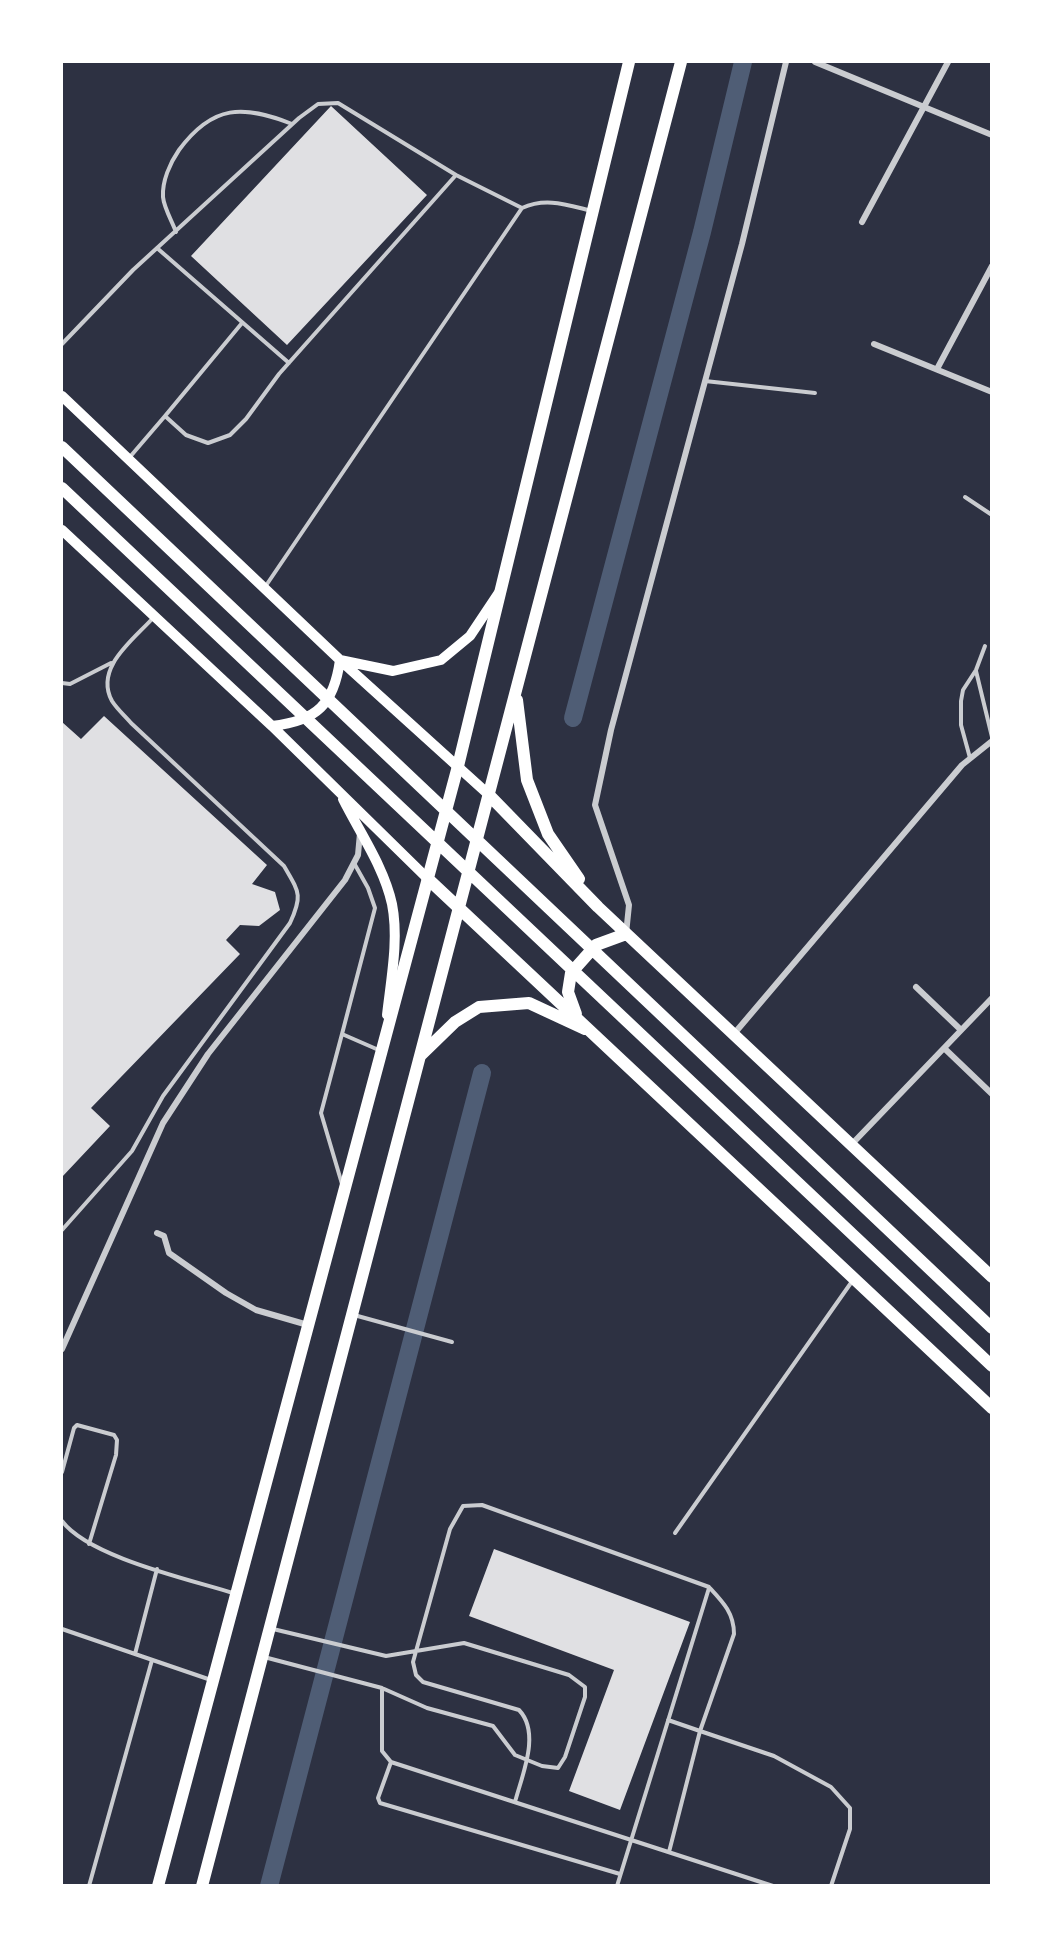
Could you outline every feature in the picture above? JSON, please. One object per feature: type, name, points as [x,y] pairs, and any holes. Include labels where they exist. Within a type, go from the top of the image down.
[{"type":"highway","points":[[158,1886],[458,766],[629,62]]},
{"type":"highway","points":[[201,1886],[681,62]]},
{"type":"highway","points":[[62,447],[992,1328]]},
{"type":"highway","points":[[62,488],[992,1366]]},
{"type":"highway","points":[[516,692],[527,780],[548,834],[598,907]]},
{"type":"highway","points":[[489,794],[626,934],[992,1277]]},
{"type":"highway","points":[[427,878],[992,1408]]},
{"type":"highway","points":[[578,1018],[568,992],[571,973],[596,945],[626,934]]},
{"type":"highway","points":[[419,1057],[455,1022],[479,1007],[529,1003],[594,1034]]},
{"type":"main road","points":[[62,396],[340,660],[489,794]]},
{"type":"main road","points":[[62,530],[272,726],[427,878]]},
{"type":"main road","points":[[340,660],[393,670],[441,660],[470,636],[500,591]]},
{"type":"main road","points":[[272,726],[297,723],[320,708],[336,687],[340,660]]},
{"type":"main road","points":[[339,790],[381,871],[394,917],[394,951],[383,1046]]},
{"type":"street","points":[[626,934],[629,905],[595,805],[611,730],[742,244],[786,62]]},
{"type":"street","points":[[815,62],[992,135]]},
{"type":"street","points":[[862,222],[922,106],[948,62]]},
{"type":"street","points":[[937,369],[992,266]]},
{"type":"street","points":[[874,344],[992,392]]},
{"type":"street","points":[[732,1035],[970,758],[990,743]]},
{"type":"street","points":[[62,1350],[163,1123],[208,1054],[345,880],[358,855],[360,833]]},
{"type":"street","points":[[916,987],[961,1030]]},
{"type":"street","points":[[851,1145],[992,998]]},
{"type":"street","points":[[944,1048],[992,1094]]},
{"type":"street","points":[[157,1233],[164,1236],[169,1253],[226,1293],[256,1310],[308,1324]]},
{"type":"lane","points":[[62,344],[157,248],[292,124],[318,104],[338,103],[456,175],[522,208]]},
{"type":"lane","points":[[176,232],[163,199],[164,184],[172,159],[193,131],[208,120],[239,111],[261,112],[292,124]]},
{"type":"lane","points":[[165,416],[186,435],[208,443],[230,435],[246,419],[289,363],[456,175]]},
{"type":"lane","points":[[265,587],[522,208],[534,202],[548,201],[592,211]]},
{"type":"lane","points":[[157,248],[289,363]]},
{"type":"lane","points":[[128,459],[242,322]]},
{"type":"lane","points":[[705,381],[814,393]]},
{"type":"lane","points":[[965,497],[992,515]]},
{"type":"lane","points":[[62,683],[70,684],[112,663],[156,616]]},
{"type":"lane","points":[[970,758],[961,726],[963,690],[976,670],[985,646]]},
{"type":"lane","points":[[62,1230],[132,1152],[163,1096],[290,923],[299,904],[297,891],[284,866],[131,723],[113,703],[109,694],[108,675],[112,663]]},
{"type":"lane","points":[[976,670],[990,743]]},
{"type":"lane","points":[[344,1191],[321,1113],[375,908],[368,888],[354,863]]},
{"type":"lane","points":[[342,1034],[383,1046]]},
{"type":"lane","points":[[675,1533],[853,1279]]},
{"type":"lane","points":[[351,1315],[452,1342]]},
{"type":"lane","points":[[62,1472],[74,1428],[78,1425],[114,1435],[117,1440],[116,1455],[90,1544]]},
{"type":"lane","points":[[515,1802],[526,1760],[530,1731],[527,1718],[519,1710],[423,1682],[416,1675],[415,1651],[450,1529],[463,1506],[482,1505],[709,1587],[726,1605],[734,1620],[734,1634],[700,1731],[669,1852]]},
{"type":"lane","points":[[62,1521],[102,1551],[236,1594]]},
{"type":"lane","points":[[135,1654],[157,1569]]},
{"type":"lane","points":[[617,1886],[709,1587]]},
{"type":"lane","points":[[261,1656],[349,1678],[382,1688],[427,1708],[494,1726],[515,1755],[558,1768],[565,1757],[585,1697],[585,1687],[569,1675],[464,1643],[386,1656],[269,1628]]},
{"type":"lane","points":[[62,1629],[213,1681]]},
{"type":"lane","points":[[89,1886],[152,1660]]},
{"type":"lane","points":[[382,1688],[382,1751],[391,1762],[773,1886]]},
{"type":"lane","points":[[668,1720],[774,1756],[831,1787],[850,1808],[850,1829],[831,1886]]},
{"type":"lane","points":[[391,1762],[378,1798],[380,1803],[620,1874]]},
{"type":"building","points":[[331,106],[427,195],[287,345],[191,256]]},
{"type":"building","points":[[104,716],[267,865],[252,884],[275,892],[280,910],[259,926],[240,925],[226,940],[240,954],[91,1108],[110,1126],[62,1177],[62,722],[81,739]]},
{"type":"building","points":[[494,1549],[690,1622],[620,1810],[569,1791],[614,1670],[469,1616]]},
{"type":"waterway","points":[[573,718],[702,232],[743,62]]},
{"type":"waterway","points":[[269,1886],[482,1073]]}]
